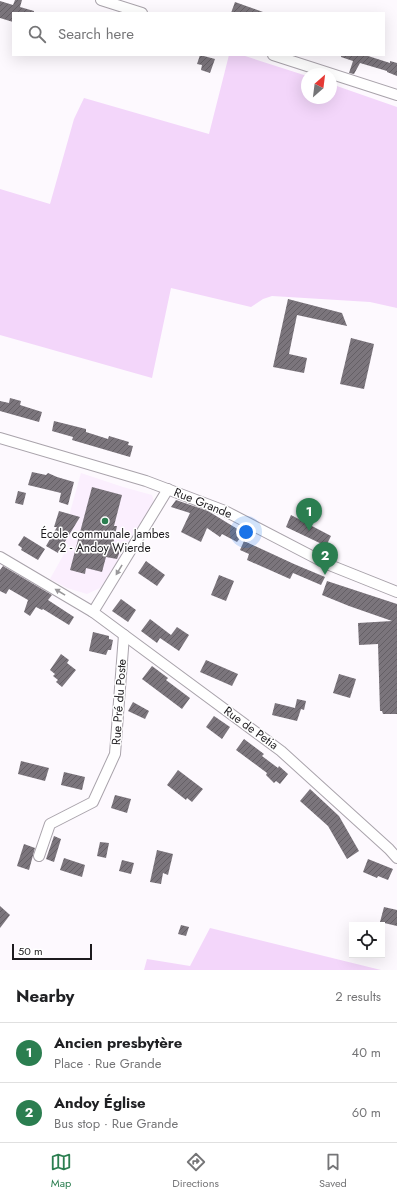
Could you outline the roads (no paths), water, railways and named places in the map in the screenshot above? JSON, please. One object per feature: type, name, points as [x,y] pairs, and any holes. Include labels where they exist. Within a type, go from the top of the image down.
[{"type":"street","points":[[101,0],[139,12]]},
{"type":"street","points":[[276,56],[397,95]]},
{"type":"street","name":"Rue Grande","points":[[0,438],[168,489],[225,511],[327,564],[397,592]]},
{"type":"street","points":[[93,612],[168,489]]},
{"type":"street","name":"Rue de Petia","points":[[0,557],[93,612],[281,751],[397,858]]},
{"type":"street","name":"Rue Pré du Poste","points":[[39,856],[50,824],[92,802],[115,754],[124,635]]},
{"type":"place","name":"École communale Jambes 2 - Andoy Wierde","points":[[105,521]]},
{"type":"place","name":"Ancien presbytère","points":[[309,531]]},
{"type":"place","name":"Andoy Église","points":[[325,575]]}]
